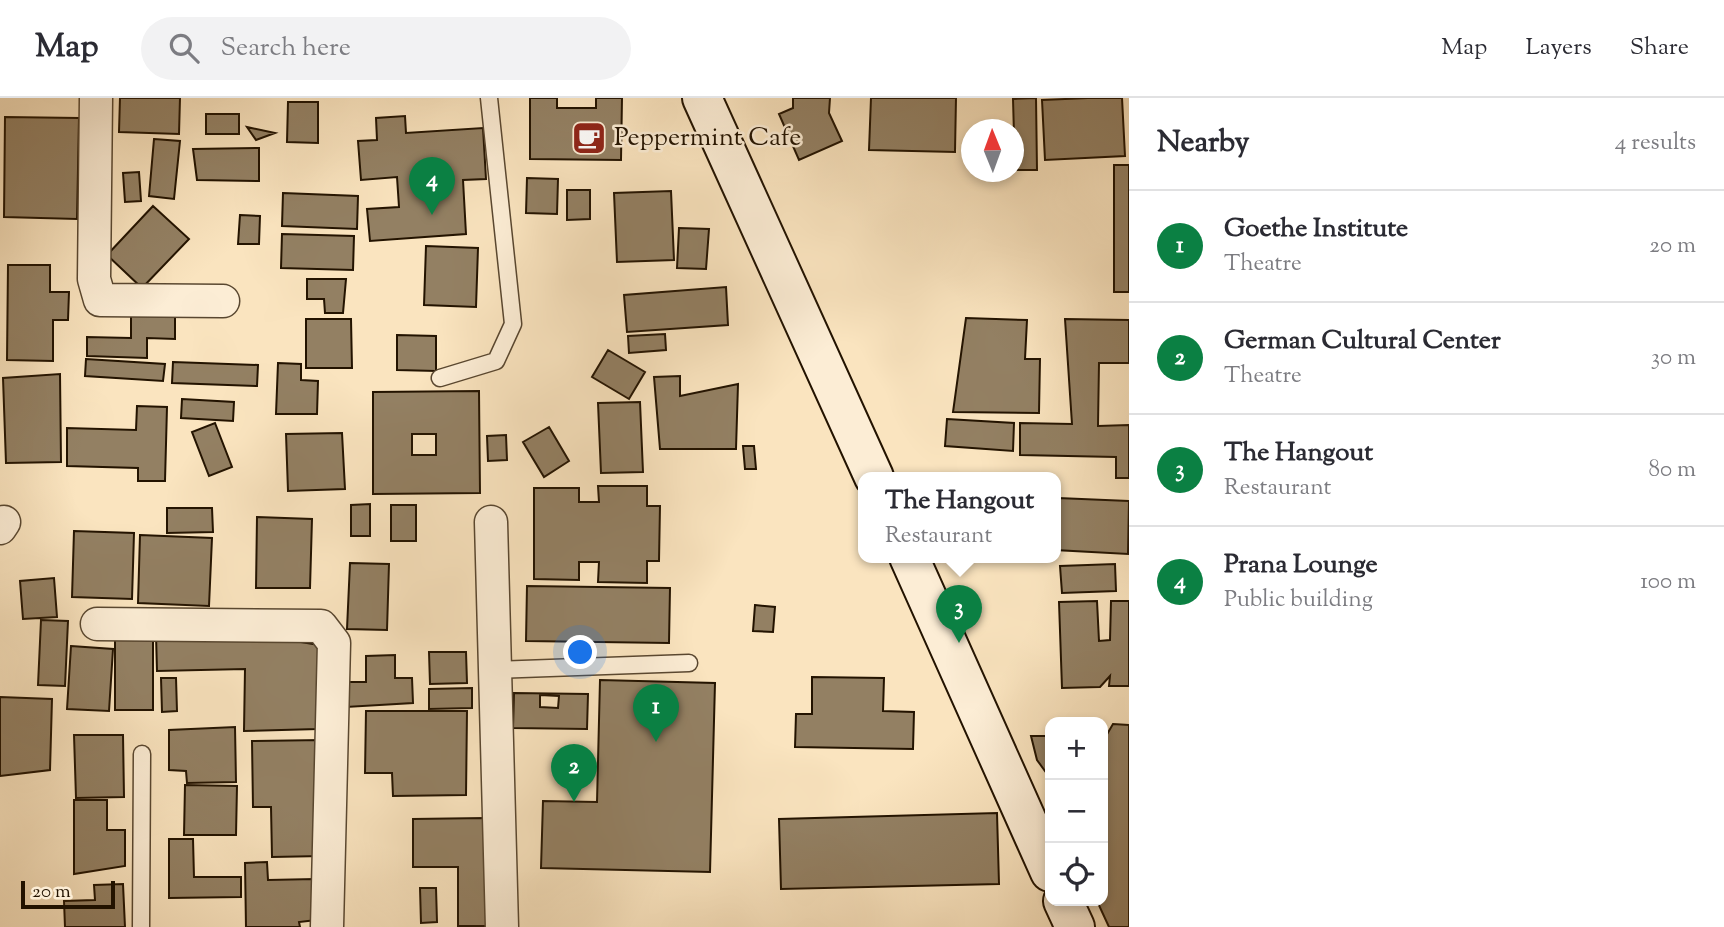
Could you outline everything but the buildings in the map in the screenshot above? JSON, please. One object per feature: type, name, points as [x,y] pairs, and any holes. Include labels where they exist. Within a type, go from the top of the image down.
[{"type":"main road","points":[[702,98],[871,472]]},
{"type":"main road","points":[[912,563],[1045,861]]},
{"type":"main road","points":[[1065,906],[1075,927]]},
{"type":"street","points":[[96,98],[94,279],[100,300],[223,301]]},
{"type":"street","points":[[491,522],[502,927]]},
{"type":"street","points":[[97,624],[321,626],[334,643],[327,927]]},
{"type":"lane","points":[[440,378],[496,361],[513,324],[489,98]]},
{"type":"lane","points":[[495,670],[689,663]]},
{"type":"lane","points":[[141,927],[142,754]]},
{"type":"place","name":"Peppermint Cafe","points":[[589,138]]},
{"type":"place","name":"Prana Lounge","points":[[432,215]]},
{"type":"place","name":"The Hangout","points":[[959,643]]},
{"type":"place","name":"Goethe Institute","points":[[656,742]]},
{"type":"place","name":"German Cultural Center","points":[[574,802]]}]
